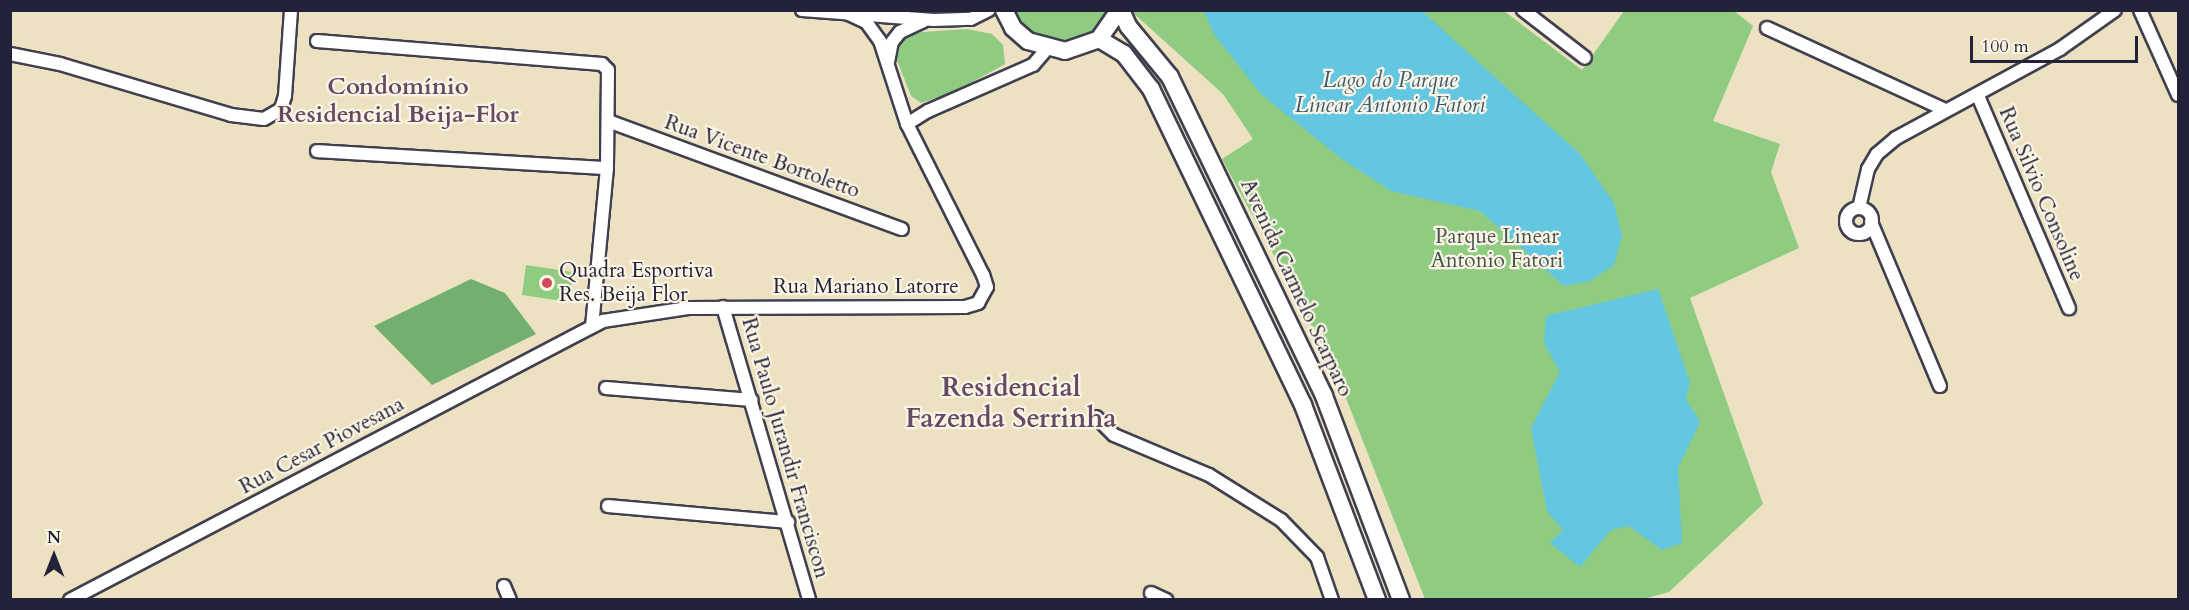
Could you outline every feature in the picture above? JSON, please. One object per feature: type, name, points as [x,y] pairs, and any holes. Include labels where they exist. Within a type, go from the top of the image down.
[{"type":"main road","points":[[1004,10],[1013,28],[1028,41],[1047,49],[1065,51],[1099,39],[1120,10]]},
{"type":"main road","name":"Avenida Carmelo Scarparo","points":[[1120,10],[1128,26],[1170,77],[1324,396],[1401,600]]},
{"type":"main road","name":"Avenida Carmelo Scarparo","points":[[1099,39],[1124,54],[1151,89],[1303,405],[1377,600]]},
{"type":"street","points":[[10,54],[60,64],[240,117],[264,119],[281,110],[285,96],[291,10]]},
{"type":"street","points":[[802,10],[934,20]]},
{"type":"street","points":[[888,66],[892,42],[910,25],[962,14],[981,16],[989,10]]},
{"type":"street","points":[[1523,10],[1585,58]]},
{"type":"street","points":[[2140,10],[2178,95]]},
{"type":"street","points":[[845,12],[866,22],[873,31],[888,66],[907,124],[928,111],[1033,65],[1047,49]]},
{"type":"street","points":[[1860,208],[1861,188],[1877,154],[1896,138],[1945,110],[1978,96],[2060,49],[2106,12]]},
{"type":"street","points":[[1767,28],[1945,110]]},
{"type":"street","points":[[317,40],[602,64],[609,70],[607,168],[592,326]]},
{"type":"street","name":"Rua Silvio Consoline","points":[[1978,96],[2069,308]]},
{"type":"street","name":"Rua Vicente Bortoletto","points":[[609,121],[902,229]]},
{"type":"street","name":"Rua Mariano Latorre","points":[[592,326],[642,314],[723,307],[965,307],[984,297],[987,287],[983,275],[907,124]]},
{"type":"street","points":[[316,150],[607,168]]},
{"type":"street","points":[[1860,208],[1870,214],[1871,222],[1940,386]]},
{"type":"street","points":[[1860,208],[1846,216],[1849,229],[1860,233],[1871,222]]},
{"type":"street","name":"Rua Paulo Jurandir Franciscon","points":[[723,307],[788,522],[809,600]]},
{"type":"street","name":"Rua Cesar Piovesana","points":[[69,600],[592,326]]},
{"type":"street","points":[[606,388],[752,400]]},
{"type":"street","points":[[1096,417],[1114,435],[1209,475],[1281,520],[1317,557],[1332,600]]},
{"type":"street","points":[[609,506],[788,522]]},
{"type":"street","points":[[504,586],[510,600]]},
{"type":"street","points":[[1151,593],[1166,600]]},
{"type":"green space","points":[[1012,11],[1107,11],[1097,31],[1061,45],[1030,36]]},
{"type":"green space","name":"Parque Linear Antonio Fatori","points":[[1131,11],[1504,11],[1582,70],[1624,11],[1734,11],[1753,26],[1713,121],[1780,144],[1771,172],[1799,248],[1690,298],[1763,504],[1669,592],[1640,600],[1425,599],[1333,365],[1222,159],[1253,139],[1223,94]]},
{"type":"green space","points":[[967,29],[992,34],[1003,45],[1005,64],[956,91],[921,103],[911,96],[895,55],[900,38],[922,32]]},
{"type":"green space","name":"Quadra Esportiva Res. Beija Flor","points":[[526,265],[573,272],[569,302],[522,295]]},
{"type":"green space","points":[[471,279],[505,293],[536,334],[432,385],[374,326]]},
{"type":"water","name":"Lago do Parque Linear Antonio Fatori","points":[[1204,11],[1422,11],[1580,154],[1614,203],[1622,236],[1614,265],[1590,281],[1564,286],[1480,211],[1391,191],[1343,160],[1261,94],[1214,34]]},
{"type":"water","points":[[1658,289],[1690,383],[1686,399],[1700,422],[1678,468],[1682,543],[1662,550],[1629,526],[1611,530],[1580,567],[1550,543],[1563,530],[1547,511],[1531,428],[1560,372],[1544,343],[1546,316]]},
{"type":"place","name":"Quadra Esportiva Res. Beija Flor","points":[[547,283]]},
{"type":"district","name":"Condomínio Residencial Beija-Flor","points":[[398,101]]},
{"type":"district","name":"Residencial Fazenda Serrinha","points":[[1011,402]]}]
